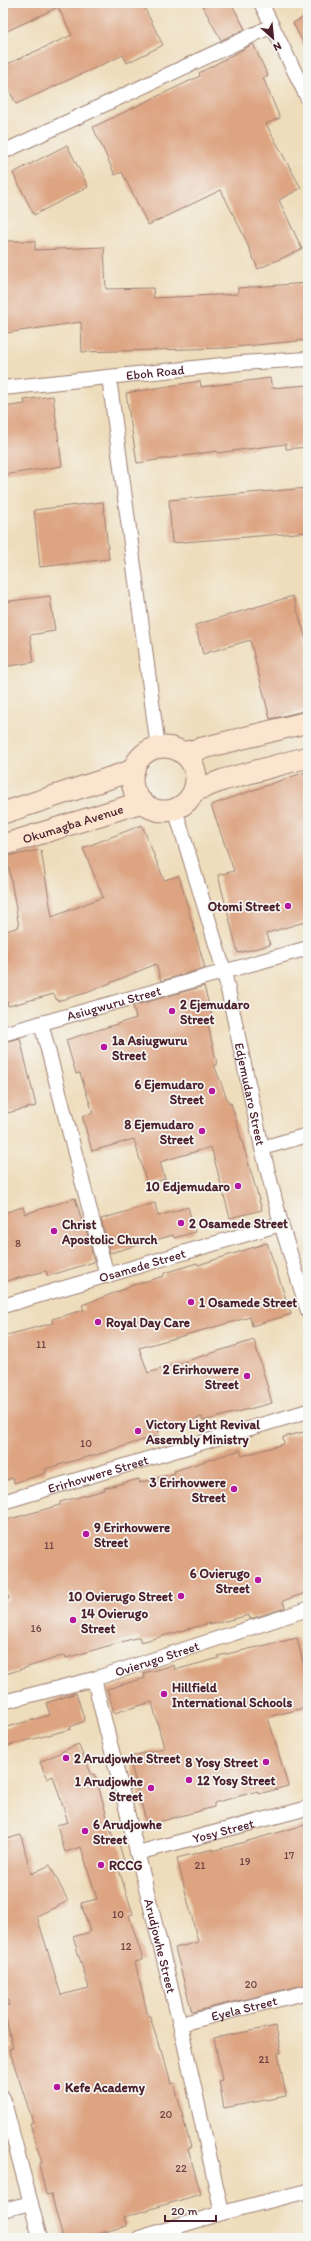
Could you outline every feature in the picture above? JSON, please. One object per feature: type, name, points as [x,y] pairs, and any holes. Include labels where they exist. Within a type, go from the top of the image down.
[{"type":"main road","points":[[183,753],[308,722]]},
{"type":"main road","points":[[167,747],[183,753],[192,763],[196,777],[194,792],[189,799],[175,809],[158,810],[142,802],[134,787],[134,770],[143,756],[158,748],[167,747]]},
{"type":"main road","points":[[194,792],[222,780],[308,757]]},
{"type":"main road","points":[[3,813],[134,770]]},
{"type":"main road","name":"Okumagba Avenue","points":[[3,845],[142,802]]},
{"type":"street","points":[[261,3],[308,99]]},
{"type":"street","points":[[3,152],[272,26]]},
{"type":"street","name":"Eboh Road","points":[[3,388],[241,363],[308,359]]},
{"type":"street","points":[[109,377],[158,748]]},
{"type":"street","name":"Edjemudaro Street","points":[[175,809],[224,971],[262,1148],[281,1224],[308,1311]]},
{"type":"street","points":[[224,971],[308,948]]},
{"type":"street","name":"Asiugwuru Street","points":[[3,1034],[224,971]]},
{"type":"street","points":[[41,1023],[107,1276]]},
{"type":"street","points":[[262,1148],[308,1135]]},
{"type":"street","name":"Osamede Street","points":[[3,1306],[281,1224]]},
{"type":"street","name":"Erirhovwere Street","points":[[3,1502],[308,1410]]},
{"type":"street","name":"Ovierugo Street","points":[[3,1702],[94,1679],[308,1609]]},
{"type":"street","name":"Arudjowhe Street","points":[[94,1679],[180,2024],[222,2213]]},
{"type":"street","name":"Yosy Street","points":[[137,1853],[308,1808]]},
{"type":"street","name":"Eyela Street","points":[[180,2024],[308,1992]]},
{"type":"street","points":[[3,2098],[40,2238]]},
{"type":"street","points":[[139,2238],[222,2213],[308,2190]]},
{"type":"street","points":[[3,2210],[31,2203]]},
{"type":"building","points":[[3,3],[142,3],[163,45],[127,63],[123,55],[16,104],[3,77],[3,66],[72,35],[58,7],[3,33]]},
{"type":"building","points":[[201,3],[231,3],[245,29],[221,40]]},
{"type":"building","points":[[308,15],[308,52],[293,23]]},
{"type":"building","points":[[253,44],[268,76],[263,78],[280,118],[266,124],[301,188],[279,200],[302,249],[258,269],[243,234],[221,190],[148,225],[122,172],[115,175],[93,127],[200,76],[199,73]]},
{"type":"building","points":[[67,145],[88,187],[34,215],[13,173]]},
{"type":"building","points":[[3,241],[35,241],[35,250],[104,247],[106,289],[153,288],[154,298],[238,294],[238,288],[308,283],[308,340],[225,348],[82,352],[81,322],[6,333],[3,314]]},
{"type":"building","points":[[270,378],[272,388],[308,385],[308,447],[286,449],[286,444],[217,453],[217,451],[137,463],[126,393],[200,381],[201,387]]},
{"type":"building","points":[[53,396],[62,466],[3,475],[3,407],[25,404],[24,400]]},
{"type":"building","points":[[308,488],[308,532],[172,543],[169,500]]},
{"type":"building","points":[[103,502],[109,559],[40,567],[34,510]]},
{"type":"building","points":[[50,596],[55,631],[30,635],[34,662],[3,667],[3,650],[5,650],[3,602]]},
{"type":"building","points":[[293,596],[308,646],[308,710],[270,719],[250,640],[203,654],[195,625]]},
{"type":"building","points":[[308,771],[308,921],[267,933],[270,945],[238,953],[218,875],[234,871],[211,805]]},
{"type":"building","points":[[142,825],[164,880],[179,876],[205,968],[161,981],[156,964],[86,993],[57,1001],[54,994],[8,1006],[3,988],[3,932],[19,927],[7,856],[41,850],[52,917],[103,897],[83,848]]},
{"type":"building","points":[[204,986],[213,1020],[207,1021],[217,1064],[214,1065],[229,1104],[231,1103],[262,1210],[230,1218],[211,1147],[160,1162],[165,1179],[147,1184],[134,1139],[92,1151],[82,1116],[93,1113],[80,1073],[76,1074],[66,1040],[136,1018],[133,1006]]},
{"type":"building","points":[[20,1038],[36,1106],[3,1114],[3,1042]]},
{"type":"building","points":[[75,1198],[83,1224],[85,1224],[94,1262],[48,1276],[46,1271],[3,1282],[3,1213],[23,1207],[25,1214]]},
{"type":"building","points":[[155,1203],[158,1216],[188,1207],[195,1232],[174,1238],[173,1235],[110,1253],[101,1219]]},
{"type":"building","points":[[267,1243],[291,1314],[252,1326],[250,1317],[139,1348],[148,1373],[254,1340],[272,1403],[203,1421],[202,1417],[158,1431],[159,1435],[90,1457],[45,1469],[46,1473],[14,1483],[13,1478],[3,1481],[3,1336],[53,1323],[52,1319],[84,1310],[82,1305],[130,1286],[164,1276],[164,1273],[197,1263],[198,1265]]},
{"type":"building","points":[[308,1431],[308,1592],[283,1601],[285,1608],[250,1619],[249,1615],[210,1625],[210,1623],[141,1642],[139,1637],[66,1658],[65,1655],[3,1675],[3,1601],[9,1599],[3,1578],[3,1521],[60,1505],[60,1502],[105,1490],[104,1488],[139,1479],[140,1483],[175,1473],[174,1471],[240,1450],[242,1456],[284,1444],[283,1437]]},
{"type":"building","points":[[297,1638],[308,1683],[308,1707],[268,1717],[288,1786],[259,1794],[258,1791],[214,1803],[214,1807],[147,1825],[129,1757],[164,1748],[152,1702],[114,1713],[107,1689],[145,1678],[144,1673],[174,1665],[175,1670],[219,1658],[218,1656]]},
{"type":"building","points":[[76,1693],[85,1721],[70,1727],[71,1729],[3,1747],[3,1728],[50,1715],[46,1703]]},
{"type":"building","points":[[78,1744],[92,1775],[95,1774],[115,1845],[119,1844],[126,1868],[119,1870],[133,1914],[129,1915],[143,1960],[135,1962],[148,2016],[150,2016],[160,2050],[162,2050],[171,2084],[174,2083],[191,2148],[188,2149],[201,2194],[124,2217],[127,2226],[83,2238],[63,2238],[51,2194],[46,2195],[39,2164],[42,2163],[30,2123],[33,2122],[9,2049],[13,2048],[3,2006],[9,2005],[3,1985],[3,1840],[21,1835],[31,1874],[50,1865],[68,1901],[37,1916],[61,1995],[89,1988],[73,1937],[90,1932],[81,1903],[97,1899],[81,1847],[65,1852],[57,1825],[68,1822],[53,1776],[47,1779],[40,1762]]},
{"type":"building","points":[[308,1824],[308,1984],[192,2012],[175,1948],[198,1942],[177,1858],[213,1849],[213,1851]]},
{"type":"building","points":[[276,2026],[281,2053],[278,2053],[286,2096],[224,2108],[219,2081],[222,2080],[214,2038]]},
{"type":"place","name":"Otomi Street","points":[[288,906]]},
{"type":"place","name":"2 Ejemudaro Street","points":[[172,1011]]},
{"type":"place","name":"1a Asiugwuru Street","points":[[104,1047]]},
{"type":"place","name":"6 Ejemudaro Street","points":[[212,1091]]},
{"type":"place","name":"8 Ejemudaro Street","points":[[202,1131]]},
{"type":"place","name":"10 Edjemudaro","points":[[238,1186]]},
{"type":"place","name":"2 Osamede Street","points":[[181,1223]]},
{"type":"place","name":"Christ Apostolic Church","points":[[54,1231]]},
{"type":"place","name":"1 Osamede Street","points":[[191,1302]]},
{"type":"place","name":"Royal Day Care","points":[[98,1322]]},
{"type":"place","name":"2 Erirhovwere Street","points":[[247,1376]]},
{"type":"place","name":"Victory Light Revival Assembly Ministry","points":[[138,1431]]},
{"type":"place","name":"3 Erirhovwere Street","points":[[234,1489]]},
{"type":"place","name":"9 Erirhovwere Street","points":[[86,1534]]},
{"type":"place","name":"6 Ovierugo Street","points":[[258,1580]]},
{"type":"place","name":"10 Ovierugo Street","points":[[181,1596]]},
{"type":"place","name":"14 Ovierugo Street","points":[[73,1620]]},
{"type":"place","name":"Hillfield International Schools","points":[[164,1694]]},
{"type":"place","name":"2 Arudjowhe Street","points":[[66,1758]]},
{"type":"place","name":"8 Yosy Street","points":[[266,1762]]},
{"type":"place","name":"12 Yosy Street","points":[[189,1780]]},
{"type":"place","name":"1 Arudjowhe Street","points":[[151,1788]]},
{"type":"place","name":"6 Arudjowhe Street","points":[[85,1831]]},
{"type":"place","name":"RCCG","points":[[101,1865]]},
{"type":"place","name":"Kefe Academy","points":[[57,2087]]}]
